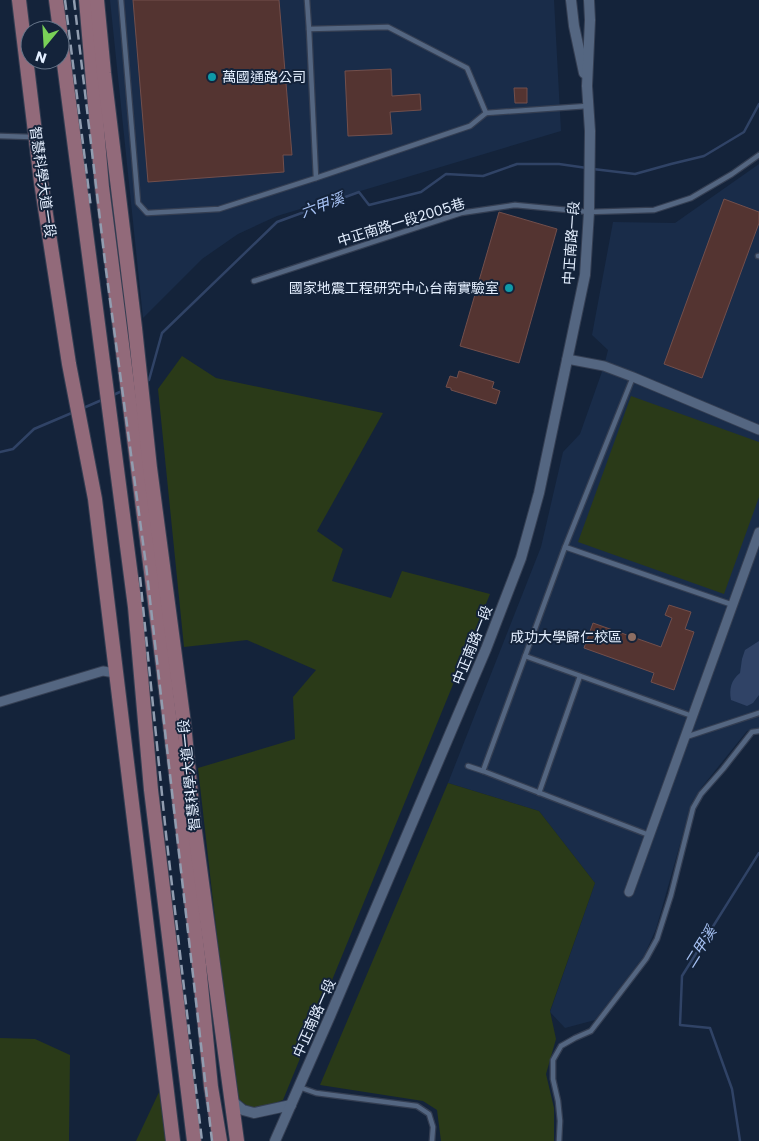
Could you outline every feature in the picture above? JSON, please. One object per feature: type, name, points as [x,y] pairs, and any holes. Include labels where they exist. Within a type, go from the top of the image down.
[{"type":"main road","points":[[56,0],[58,20]]},
{"type":"main road","points":[[86,0],[102,187],[126,260]]},
{"type":"main road","points":[[97,0],[126,260]]},
{"type":"main road","name":"智慧科學大道一段","points":[[19,6],[41,182],[69,364],[95,499],[115,673]]},
{"type":"main road","points":[[64,70],[135,607],[151,790],[194,1141]]},
{"type":"main road","name":"智慧科學大道一段","points":[[102,187],[192,904],[211,1087],[220,1141]]},
{"type":"main road","name":"智慧科學大道一段","points":[[126,260],[184,724],[197,847],[237,1141]]},
{"type":"main road","points":[[115,673],[124,731],[173,1141]]},
{"type":"main road","points":[[192,904],[197,847]]},
{"type":"street","points":[[571,0],[574,26],[587,86]]},
{"type":"street","points":[[587,86],[591,0]]},
{"type":"street","name":"中正南路一段","points":[[275,1141],[482,658],[521,558],[539,493],[585,275],[589,208],[590,131],[587,86]]},
{"type":"street","points":[[567,358],[604,366],[633,376],[759,430]]},
{"type":"street","points":[[629,892],[732,605],[756,552],[759,532]]},
{"type":"street","points":[[0,702],[103,671],[115,673]]},
{"type":"street","points":[[231,1100],[243,1110],[254,1113],[291,1105]]},
{"type":"lane","points":[[121,0],[138,203],[147,213],[219,210],[470,126],[486,113],[588,106]]},
{"type":"lane","points":[[307,0],[316,178]]},
{"type":"lane","points":[[309,29],[388,27],[467,68],[486,113]]},
{"type":"lane","points":[[0,136],[36,137]]},
{"type":"lane","name":"中正南路一段2005巷","points":[[254,280],[461,213],[515,205],[654,210],[691,198],[732,174],[759,154]]},
{"type":"lane","points":[[482,771],[565,547],[633,376]]},
{"type":"lane","points":[[565,547],[732,605]]},
{"type":"lane","points":[[525,656],[692,716]]},
{"type":"lane","points":[[538,793],[580,676]]},
{"type":"lane","points":[[685,737],[759,713]]},
{"type":"lane","points":[[559,1141],[560,1121],[553,1078],[553,1060],[561,1046],[592,1031],[646,959],[657,939],[671,895],[694,808],[701,794],[752,732],[759,731]]},
{"type":"lane","points":[[468,766],[649,835]]},
{"type":"lane","points":[[299,1087],[316,1093],[417,1106],[430,1114],[433,1127],[432,1141]]},
{"type":"shaded area","points":[[110,0],[554,0],[561,131],[277,216],[238,234],[202,259],[143,318]]},
{"type":"shaded area","name":"成功大學歸仁校區","points":[[759,164],[759,728],[747,731],[692,802],[656,929],[644,956],[595,1020],[565,1028],[550,1012],[595,883],[539,811],[448,783],[541,547],[563,452],[580,434],[604,366],[608,350],[592,335],[613,222],[675,223]]},
{"type":"shaded area","points":[[759,641],[759,695],[753,703],[747,706],[731,700],[730,692],[733,682],[740,673],[745,650]]},
{"type":"green space","points":[[182,356],[216,378],[383,413],[317,531],[343,549],[332,581],[391,598],[402,571],[490,594],[283,1100],[262,1108],[248,1106],[235,1096],[198,768],[295,739],[293,697],[316,670],[247,640],[184,647],[158,389]]},
{"type":"green space","points":[[631,396],[759,442],[759,497],[724,594],[578,542]]},
{"type":"green space","points":[[448,783],[539,811],[595,883],[550,1011],[556,1039],[546,1074],[554,1108],[554,1141],[441,1141],[437,1110],[423,1101],[320,1085]]},
{"type":"green space","points":[[0,1038],[35,1039],[70,1055],[69,1141],[0,1141]]},
{"type":"green space","points":[[169,1071],[171,1141],[136,1141]]},
{"type":"building","name":"萬國通路公司","points":[[133,0],[279,0],[292,155],[283,155],[284,172],[148,182]]},
{"type":"building","points":[[391,69],[392,96],[420,94],[421,110],[390,112],[392,134],[348,136],[345,71]]},
{"type":"building","points":[[514,88],[527,88],[527,103],[515,103]]},
{"type":"building","points":[[724,199],[759,212],[759,223],[702,378],[664,364]]},
{"type":"building","name":"國家地震工程研究中心台南實驗室","points":[[499,212],[557,229],[519,363],[460,346]]},
{"type":"building","points":[[459,371],[494,382],[492,388],[500,391],[496,404],[446,387],[450,376],[457,378]]},
{"type":"building","points":[[669,605],[691,612],[685,629],[694,632],[674,690],[651,682],[654,673],[584,648],[593,623],[661,647],[672,618],[665,615]]},
{"type":"waterway","name":"六甲溪","points":[[593,169],[635,174],[704,156],[744,132],[759,104]]},
{"type":"waterway","name":"六甲溪","points":[[146,381],[149,380],[162,333],[277,222],[359,192],[369,205],[421,192],[446,174],[483,176],[517,164],[559,164],[587,168]]},
{"type":"waterway","name":"六甲溪","points":[[111,396],[122,391]]},
{"type":"waterway","name":"六甲溪","points":[[81,409],[104,399]]},
{"type":"waterway","name":"六甲溪","points":[[0,452],[13,449],[34,429],[74,412]]},
{"type":"waterway","name":"二甲溪","points":[[740,1141],[732,1089],[710,1028],[680,1025],[682,976],[759,853]]},
{"type":"railway","points":[[65,0],[91,208]]},
{"type":"railway","points":[[74,0],[106,270],[146,565],[212,1141]]},
{"type":"railway","points":[[140,577],[166,834],[202,1141]]},
{"type":"place","name":"萬國通路公司","points":[[212,77]]},
{"type":"place","name":"國家地震工程研究中心台南實驗室","points":[[509,288]]},
{"type":"place","name":"成功大學歸仁校區","points":[[632,637]]}]
